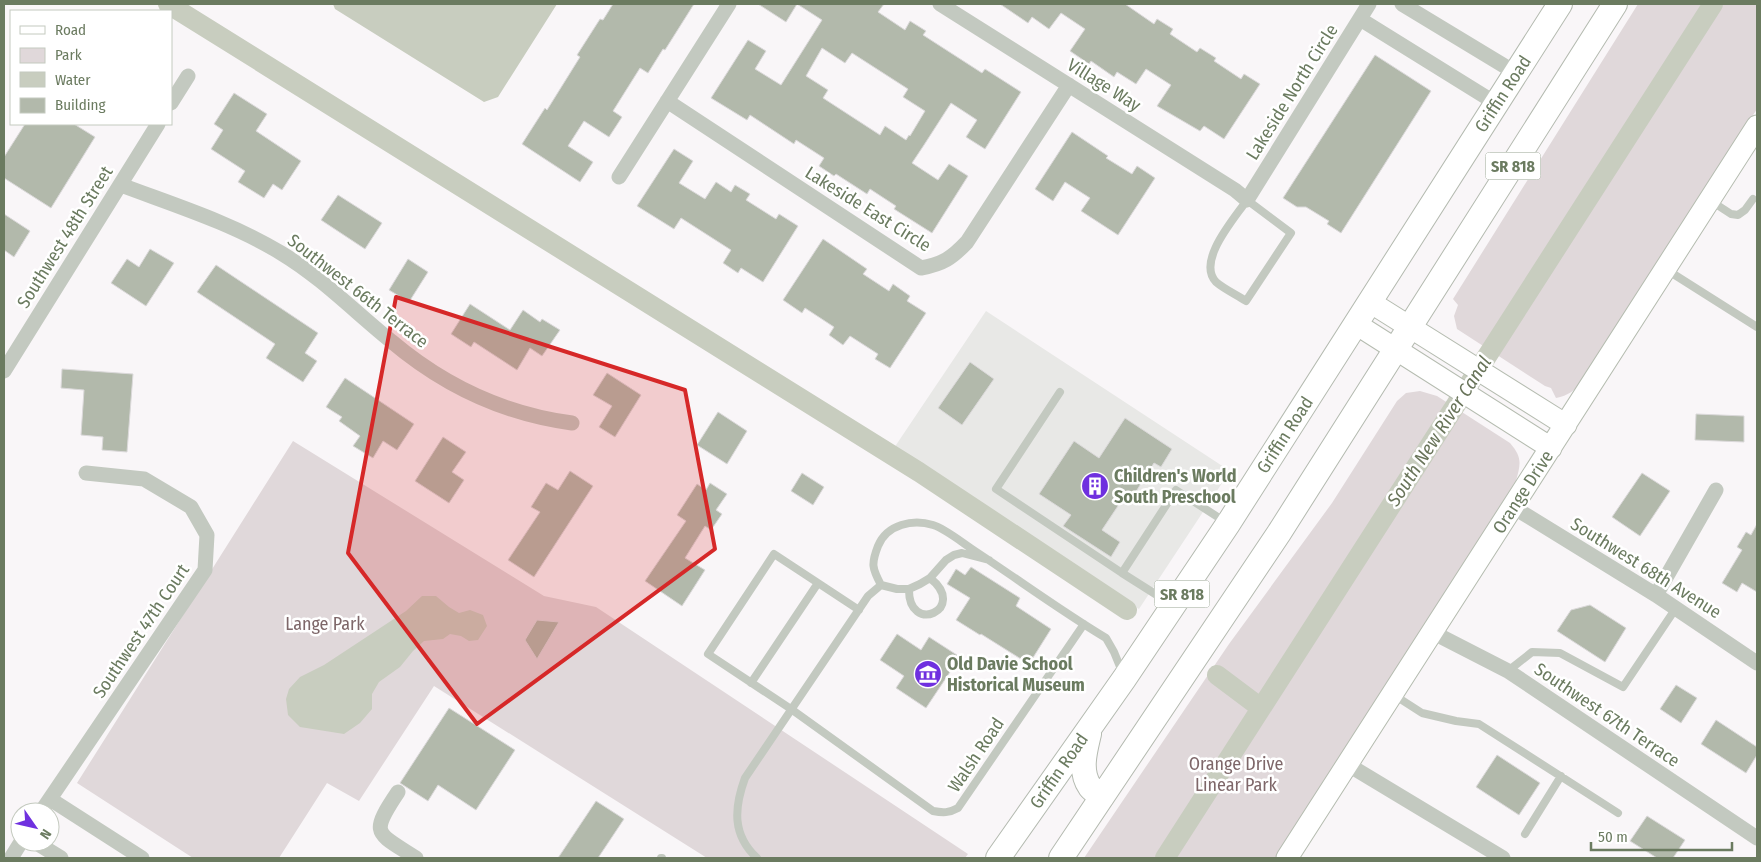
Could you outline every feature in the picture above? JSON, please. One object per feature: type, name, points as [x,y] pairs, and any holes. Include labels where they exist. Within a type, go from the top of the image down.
[{"type":"main road","name":"Griffin Road","points":[[998,858],[1091,727],[1228,524],[1560,4]]},
{"type":"main road","name":"SR 818","points":[[1061,858],[1279,533],[1615,4]]},
{"type":"main road","points":[[1091,727],[1083,759],[1085,774],[1090,788],[1102,797]]},
{"type":"street","points":[[619,177],[729,4]]},
{"type":"street","name":"Village Way","points":[[940,4],[1235,190],[1247,200]]},
{"type":"street","name":"Lakeside North Circle","points":[[1247,200],[1370,4]]},
{"type":"street","points":[[1402,4],[1516,73]]},
{"type":"street","points":[[1360,19],[1497,104]]},
{"type":"street","points":[[172,101],[188,76]]},
{"type":"street","name":"Lakeside East Circle","points":[[667,101],[921,268],[938,265],[954,256],[967,242],[1069,85]]},
{"type":"street","name":"Southwest 48th Street","points":[[4,371],[157,125]]},
{"type":"street","name":"Orange Drive","points":[[1287,858],[1710,200],[1748,146],[1757,126]]},
{"type":"street","name":"Southwest 66th Terrace","points":[[121,184],[226,226],[282,253],[328,288],[415,360],[452,384],[524,414],[572,423]]},
{"type":"street","points":[[1370,302],[1566,425]]},
{"type":"street","points":[[1356,324],[1551,448]]},
{"type":"street","name":"Southwest 47th Court","points":[[47,802],[205,570],[207,535],[191,508],[144,480],[86,473]]},
{"type":"street","points":[[1656,595],[1716,490]]},
{"type":"street","name":"Southwest 68th Avenue","points":[[1513,507],[1656,595],[1757,663]]},
{"type":"street","name":"Southwest 67th Terrace","points":[[1432,632],[1508,672],[1757,838]]},
{"type":"street","points":[[1347,764],[1503,858]]},
{"type":"street","points":[[398,792],[382,818],[379,826],[381,834],[416,858]]},
{"type":"street","points":[[50,798],[142,858]]},
{"type":"lane","points":[[1710,200],[1731,214],[1738,215],[1745,210],[1753,199]]},
{"type":"lane","points":[[1247,200],[1291,233],[1246,301],[1215,281],[1209,266],[1213,251],[1247,200]]},
{"type":"lane","points":[[1666,268],[1757,327]]},
{"type":"lane","points":[[1060,392],[996,490],[1174,606]]},
{"type":"lane","points":[[1122,573],[1176,490],[1228,524]]},
{"type":"lane","points":[[990,560],[962,553],[954,555],[946,560],[930,578],[909,588],[897,589],[881,585],[873,571],[874,556],[880,542],[892,529],[903,523],[919,522],[935,525],[990,560],[1106,638],[1114,652],[1124,679]]},
{"type":"lane","name":"Walsh Road","points":[[859,610],[774,554],[708,654],[791,709],[933,811],[941,813],[951,812],[958,808],[1084,624]]},
{"type":"lane","points":[[909,588],[910,603],[919,612],[930,615],[936,612],[943,602],[943,595],[940,588],[930,578]]},
{"type":"lane","points":[[752,683],[818,583]]},
{"type":"lane","points":[[757,858],[746,847],[737,825],[738,806],[745,778],[868,596],[881,585]]},
{"type":"lane","points":[[1508,672],[1532,652],[1560,653],[1623,687],[1676,608]]},
{"type":"lane","points":[[1392,694],[1422,713],[1479,724],[1618,813]]},
{"type":"lane","points":[[1525,834],[1561,776]]},
{"type":"highlighted area","points":[[396,297],[685,390],[715,549],[477,724],[348,553]]},
{"type":"shaded area","points":[[986,311],[1230,471],[1139,609],[970,498],[892,451]]},
{"type":"green space","points":[[1638,4],[1757,4],[1757,109],[1583,381],[1571,392],[1556,398],[1551,388],[1457,329],[1454,316],[1458,305],[1453,299]]},
{"type":"green space","name":"Orange Drive Linear Park","points":[[1420,391],[1437,396],[1510,443],[1517,452],[1519,461],[1516,481],[1276,858],[1084,858],[1229,644],[1332,503],[1397,401],[1406,393]]},
{"type":"green space","name":"Lange Park","points":[[293,441],[544,596],[596,607],[968,854],[965,858],[707,858],[434,686],[359,801],[327,783],[279,858],[193,858],[77,783]]},
{"type":"water","points":[[333,4],[557,4],[498,97],[484,102],[335,9]]},
{"type":"water","points":[[422,596],[436,596],[459,613],[470,610],[483,615],[487,626],[478,640],[469,641],[461,636],[450,634],[443,639],[424,641],[400,667],[379,682],[372,694],[372,709],[360,723],[344,734],[300,727],[288,715],[286,699],[289,689],[300,677],[324,665],[406,611]]},
{"type":"building","points":[[613,4],[694,4],[648,73],[640,68],[613,111],[622,117],[609,137],[584,121],[568,146],[593,162],[580,182],[522,144],[545,108],[547,110],[580,57],[577,55],[600,19],[603,20]]},
{"type":"building","points":[[758,4],[797,4],[786,22]]},
{"type":"building","points":[[797,4],[884,4],[878,12],[905,30],[910,21],[926,31],[923,35],[982,73],[985,69],[1021,92],[985,149],[966,137],[977,120],[951,103],[912,163],[938,180],[949,164],[968,176],[932,233],[894,209],[896,206],[870,189],[867,194],[836,174],[834,176],[819,166],[824,158],[796,140],[794,144],[750,115],[747,120],[711,98],[748,40],[766,51],[755,69],[781,85],[822,20]],"holes":[[[822,48],[845,63],[852,53],[908,89],[903,97],[925,111],[906,140],[885,126],[880,135],[823,98],[828,90],[806,76]]]},
{"type":"building","points":[[1000,4],[1125,4],[1154,24],[1157,19],[1173,29],[1170,34],[1197,52],[1200,48],[1216,58],[1214,61],[1241,79],[1244,74],[1260,84],[1224,139],[1204,126],[1200,131],[1157,106],[1171,85],[1146,69],[1136,84],[1117,72],[1114,77],[1091,61],[1089,64],[1070,51],[1085,29],[1061,13],[1049,29],[1032,17],[1028,23]]},
{"type":"building","points":[[1375,55],[1431,91],[1341,233],[1327,224],[1329,221],[1306,207],[1297,207],[1283,198]]},
{"type":"building","points":[[234,93],[267,114],[256,131],[301,161],[282,190],[273,184],[264,198],[238,182],[245,171],[211,149],[223,130],[214,124]]},
{"type":"building","points":[[24,125],[76,125],[95,137],[51,208],[4,178],[4,157]]},
{"type":"building","points":[[1072,132],[1108,156],[1106,158],[1132,174],[1137,166],[1155,178],[1118,235],[1081,211],[1090,198],[1065,182],[1053,201],[1035,189]]},
{"type":"building","points":[[674,149],[693,161],[679,183],[705,199],[716,182],[731,192],[735,185],[750,194],[746,200],[776,219],[779,214],[798,226],[763,282],[741,268],[738,273],[723,263],[731,250],[681,218],[674,229],[637,206]]},
{"type":"building","points":[[338,195],[382,223],[365,249],[321,220]]},
{"type":"building","points":[[4,214],[30,231],[14,257],[4,250]]},
{"type":"building","points":[[823,239],[867,269],[863,274],[889,291],[893,284],[910,296],[907,301],[926,313],[890,368],[875,359],[878,354],[850,336],[843,345],[829,335],[834,327],[805,308],[802,313],[783,300]]},
{"type":"building","points":[[150,249],[174,263],[146,306],[111,283],[127,259],[139,267]]},
{"type":"building","points":[[408,259],[428,272],[409,302],[389,290]]},
{"type":"building","points":[[216,265],[318,333],[305,353],[317,361],[303,382],[266,358],[275,344],[197,292]]},
{"type":"building","points":[[470,304],[510,330],[523,310],[540,322],[542,319],[560,330],[542,356],[530,348],[517,370],[474,342],[471,347],[451,334]]},
{"type":"building","points":[[970,362],[994,379],[962,425],[938,408]]},
{"type":"building","points":[[62,369],[133,374],[127,452],[102,450],[103,437],[81,435],[84,390],[61,388]]},
{"type":"building","points":[[607,373],[641,395],[615,437],[599,427],[612,406],[593,395]]},
{"type":"building","points":[[345,378],[414,424],[397,450],[383,441],[373,458],[353,446],[360,436],[339,421],[342,417],[326,407]]},
{"type":"building","points":[[718,412],[747,431],[727,464],[697,445]]},
{"type":"building","points":[[1696,414],[1744,416],[1744,442],[1695,440]]},
{"type":"building","name":"Children's World South Preschool","points":[[1125,418],[1172,449],[1161,467],[1154,463],[1132,498],[1126,494],[1102,530],[1120,542],[1111,557],[1063,526],[1071,515],[1039,494],[1074,441],[1099,458]]},
{"type":"building","points":[[443,437],[466,452],[452,472],[464,480],[449,503],[415,481]]},
{"type":"building","points":[[570,471],[593,486],[534,577],[508,560],[540,512],[531,507],[546,483],[558,490]]},
{"type":"building","points":[[802,473],[824,487],[813,505],[791,491]]},
{"type":"building","points":[[1642,473],[1670,491],[1640,536],[1612,517]]},
{"type":"building","points":[[710,483],[727,494],[716,510],[722,514],[711,530],[705,526],[685,558],[705,570],[682,606],[645,581],[686,521],[677,515],[697,484],[706,490]]},
{"type":"building","points":[[1757,524],[1757,592],[1742,583],[1737,592],[1722,583],[1742,550],[1737,547],[1746,532],[1751,535]]},
{"type":"building","points":[[971,567],[1020,598],[1016,606],[1051,629],[1029,664],[956,620],[970,598],[947,584],[956,569],[965,575]]},
{"type":"building","points":[[1590,605],[1626,628],[1605,662],[1557,631],[1571,610]]},
{"type":"building","points":[[537,620],[559,622],[537,659],[525,640]]},
{"type":"building","points":[[897,634],[921,650],[929,637],[960,657],[926,708],[896,688],[904,676],[880,660]]},
{"type":"building","points":[[1676,685],[1697,698],[1681,723],[1660,709]]},
{"type":"building","points":[[449,708],[515,750],[476,810],[438,785],[428,801],[400,783]]},
{"type":"building","points":[[1716,720],[1757,747],[1757,755],[1746,773],[1701,744]]},
{"type":"building","points":[[1497,755],[1540,783],[1519,815],[1476,787]]},
{"type":"building","points":[[596,801],[624,819],[598,858],[558,858]]},
{"type":"building","points":[[1647,816],[1685,840],[1673,858],[1657,858],[1630,841]]},
{"type":"waterway","points":[[168,4],[919,472],[1127,610]]},
{"type":"waterway","name":"South New River Canal","points":[[1165,858],[1713,4]]},
{"type":"waterway","points":[[1217,675],[1261,708]]},
{"type":"place","name":"Children's World South Preschool","points":[[1095,486]]},
{"type":"place","name":"Old Davie School Historical Museum","points":[[928,674]]}]
